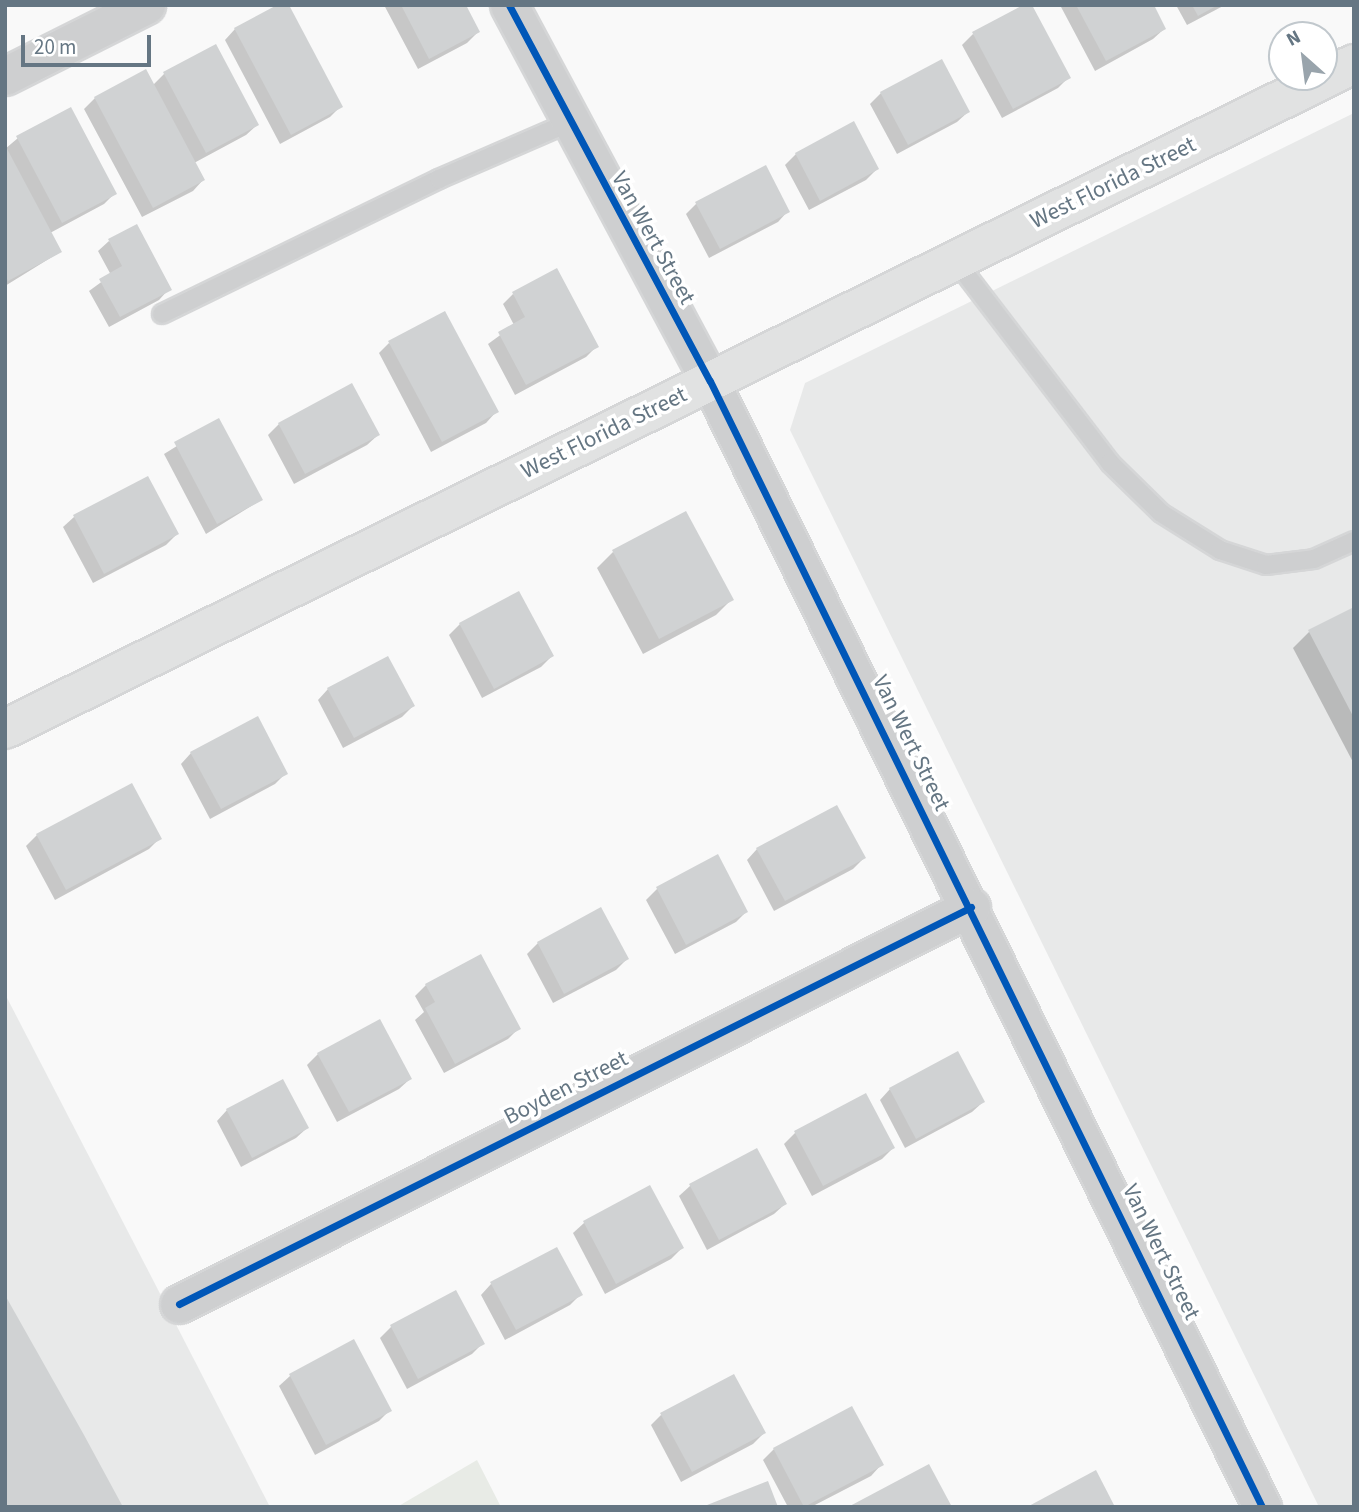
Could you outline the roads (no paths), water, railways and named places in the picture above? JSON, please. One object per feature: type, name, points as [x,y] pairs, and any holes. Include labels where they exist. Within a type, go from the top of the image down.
[{"type":"main road","name":"West Florida Street","points":[[5,729],[1354,64]]},
{"type":"street","points":[[5,76],[146,5]]},
{"type":"street","name":"Van Wert Street","points":[[509,5],[568,123],[709,381],[971,907],[1262,1507]]},
{"type":"street","name":"Boyden Street","points":[[179,1304],[971,907]]},
{"type":"lane","points":[[162,314],[439,179],[568,123]]},
{"type":"lane","points":[[955,260],[1101,452],[1161,513],[1220,550],[1266,565],[1314,559],[1354,541]]}]
